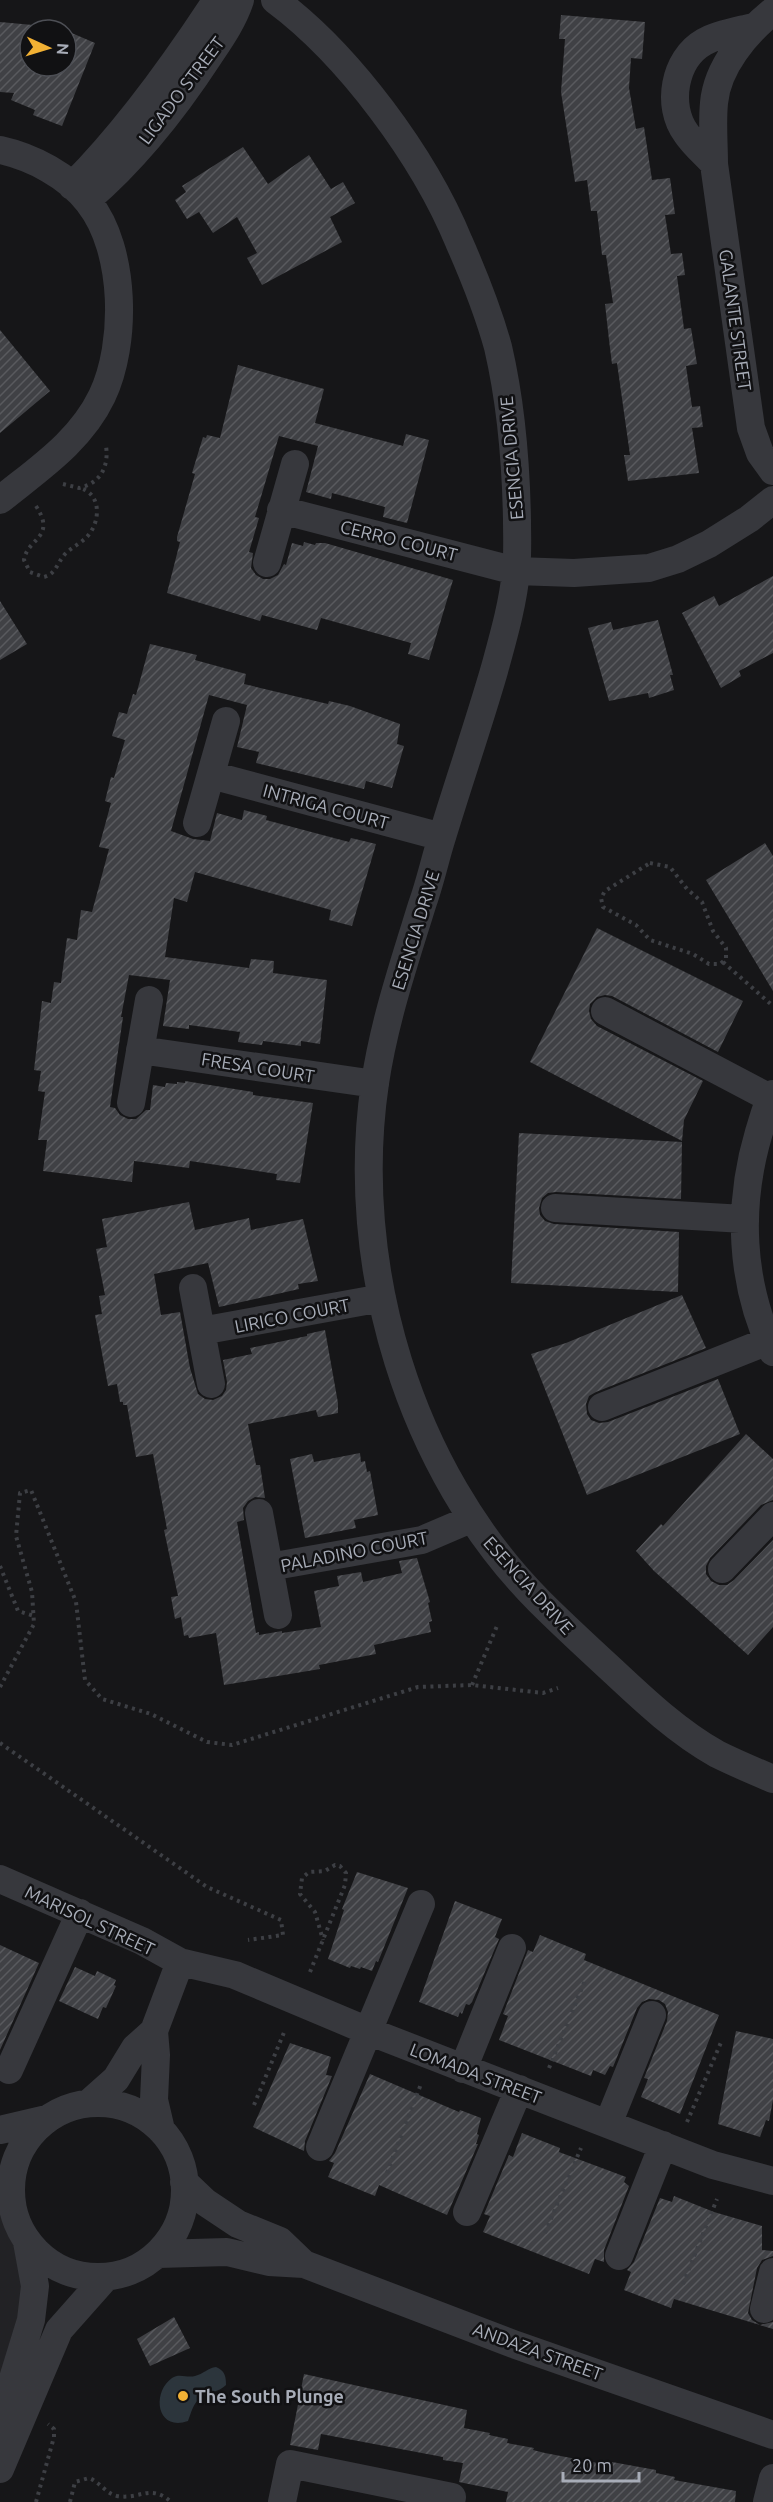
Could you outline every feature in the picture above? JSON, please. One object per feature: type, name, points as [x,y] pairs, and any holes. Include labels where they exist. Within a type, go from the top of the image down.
[{"type":"street","name":"LIGADO STREET","points":[[80,193],[176,61],[214,4],[220,0]]},
{"type":"street","name":"LIGADO STREET","points":[[80,193],[102,187],[168,114],[233,19],[240,0]]},
{"type":"street","name":"ESENCIA DRIVE","points":[[275,0],[306,25],[372,98],[406,145],[452,224],[485,304],[498,349],[507,396],[516,485],[516,571],[503,639],[476,734],[402,968],[375,1084],[369,1164],[371,1219],[382,1298],[394,1350],[427,1438],[471,1520],[507,1567],[534,1596],[649,1705],[683,1732],[717,1754],[773,1779]]},
{"type":"street","name":"GALANTE STREET","points":[[714,164],[686,133],[679,121],[675,102],[676,82],[686,59],[704,42],[763,19]]},
{"type":"street","name":"GALANTE STREET","points":[[763,19],[723,73],[717,88],[714,104],[714,164],[752,428],[760,453],[773,471]]},
{"type":"street","points":[[0,150],[49,169],[80,193],[94,209],[115,260],[120,295],[119,332],[102,396],[70,443],[0,500]]},
{"type":"street","points":[[267,563],[295,464]]},
{"type":"street","name":"CERRO COURT","points":[[281,510],[516,571],[574,573],[649,568],[678,559],[709,544],[749,519],[773,500]]},
{"type":"street","points":[[198,822],[226,722]]},
{"type":"street","name":"INTRIGA COURT","points":[[211,775],[442,837]]},
{"type":"street","points":[[131,1102],[149,1000]]},
{"type":"street","points":[[602,1407],[770,1346],[757,1312],[750,1284],[745,1255],[744,1219],[751,1160],[771,1096],[605,1011]]},
{"type":"street","name":"FRESA COURT","points":[[140,1050],[375,1084]]},
{"type":"street","points":[[555,1208],[744,1219]]},
{"type":"street","points":[[193,1288],[211,1384]]},
{"type":"street","name":"LIRICO COURT","points":[[201,1332],[382,1298]]},
{"type":"street","name":"PALADINO COURT","points":[[259,1513],[278,1615]]},
{"type":"street","points":[[722,1569],[773,1516]]},
{"type":"street","name":"PALADINO COURT","points":[[269,1567],[422,1540],[471,1520]]},
{"type":"street","name":"MARISOL STREET","points":[[0,1879],[142,1941],[180,1962]]},
{"type":"street","points":[[320,2147],[421,1904]]},
{"type":"street","points":[[9,2070],[80,1913]]},
{"type":"street","points":[[463,2068],[512,1948]]},
{"type":"street","points":[[161,2130],[154,2100],[156,2055],[154,2031],[180,1962]]},
{"type":"street","name":"LOMADA STREET","points":[[180,1962],[235,1975],[368,2031],[713,2165],[772,2176]]},
{"type":"street","points":[[608,2124],[652,2015]]},
{"type":"street","points":[[89,2103],[116,2079],[135,2048],[154,2031]]},
{"type":"street","points":[[467,2212],[519,2089]]},
{"type":"street","points":[[0,2421],[32,2320],[35,2286],[27,2242],[16,2222],[6,2193],[18,2154],[30,2135],[47,2119],[67,2108],[89,2103],[116,2104],[140,2114],[161,2130],[177,2154],[184,2181],[183,2208],[174,2232],[158,2254],[134,2270],[106,2277],[77,2275],[49,2262],[27,2242]]},
{"type":"street","points":[[0,2130],[47,2119]]},
{"type":"street","points":[[619,2256],[663,2145]]},
{"type":"street","name":"ANDAZA STREET","points":[[184,2181],[205,2202],[238,2224],[280,2241],[304,2264]]},
{"type":"street","name":"ANDAZA STREET","points":[[158,2254],[227,2252],[269,2262],[304,2264],[516,2345],[773,2435]]},
{"type":"street","points":[[764,2309],[773,2272]]},
{"type":"street","points":[[0,2469],[59,2330],[106,2277]]},
{"type":"street","points":[[282,2502],[290,2464],[460,2500]]},
{"type":"street","points":[[767,2502],[773,2478]]},
{"type":"path","points":[[79,488],[94,481],[102,473],[106,463],[105,446]]},
{"type":"path","points":[[36,506],[42,521],[42,532],[38,540],[26,551],[24,561],[30,572],[44,577],[52,573],[63,557],[88,535],[97,514],[94,498],[88,491],[63,484]]},
{"type":"path","points":[[656,862],[670,867],[687,889],[706,907],[713,931],[726,948],[727,955],[723,962],[717,965],[709,964],[693,954],[650,940],[636,925],[606,910],[601,902],[603,894],[644,865],[656,862]]},
{"type":"path","points":[[723,962],[773,1006]]},
{"type":"path","points":[[0,1687],[34,1624],[32,1592],[16,1536],[20,1493],[31,1490],[76,1602],[85,1680],[102,1699],[152,1714],[207,1742],[232,1745],[418,1687],[472,1685],[543,1693],[558,1688]]},
{"type":"path","points":[[0,1566],[18,1611],[34,1616]]},
{"type":"path","points":[[472,1685],[497,1626]]},
{"type":"path","points":[[0,1743],[207,1887],[281,1920],[283,1935],[248,1940]]},
{"type":"path","points":[[310,1972],[346,1880],[346,1873],[340,1866],[335,1865],[325,1871],[309,1872],[300,1882],[300,1894],[315,1912],[322,1940]]},
{"type":"path","points":[[549,2068],[586,1978]]},
{"type":"path","points":[[254,2105],[285,2030]]},
{"type":"path","points":[[687,2122],[722,2040]]},
{"type":"path","points":[[387,2173],[421,2084]]},
{"type":"path","points":[[545,2233],[581,2148]]},
{"type":"path","points":[[683,2284],[717,2199]]},
{"type":"path","points":[[36,2502],[54,2437],[54,2429],[47,2424]]},
{"type":"path","points":[[70,2502],[75,2482],[88,2478],[114,2495],[129,2496],[154,2492],[163,2495],[171,2502]]},
{"type":"shaded area","points":[[0,2207],[21,2255],[21,2323],[0,2389]]},
{"type":"shaded area","name":"The South Plunge","points":[[216,2367],[224,2374],[226,2385],[200,2398],[188,2421],[178,2423],[169,2421],[160,2409],[161,2393],[165,2385],[177,2376],[195,2376]]},
{"type":"building","points":[[561,15],[645,22],[642,59],[631,58],[629,88],[636,129],[644,127],[652,180],[670,178],[675,214],[665,215],[671,254],[682,253],[685,275],[677,276],[684,329],[691,328],[697,364],[686,366],[692,407],[700,406],[703,427],[692,428],[699,473],[628,481],[624,455],[630,455],[617,363],[612,364],[605,304],[613,303],[606,255],[602,255],[597,211],[591,211],[587,180],[575,182],[561,92],[565,39],[559,39]]},
{"type":"building","points":[[0,22],[18,24],[18,78],[78,78],[78,36],[95,43],[62,126],[33,115],[35,110],[11,100],[14,93],[0,92]]},
{"type":"building","points":[[243,147],[268,184],[309,155],[331,189],[343,182],[355,203],[330,217],[342,242],[262,285],[247,258],[257,253],[237,217],[213,233],[199,212],[187,219],[175,200],[186,192],[182,186]]},
{"type":"building","points":[[0,330],[50,391],[0,433]]},
{"type":"building","points":[[238,365],[324,389],[315,423],[403,446],[406,434],[429,440],[407,523],[383,517],[385,507],[332,493],[331,499],[306,492],[318,446],[279,436],[255,517],[259,518],[249,552],[253,553],[251,568],[263,579],[270,579],[278,575],[284,564],[286,565],[292,543],[303,546],[304,542],[315,545],[325,543],[453,580],[429,660],[408,654],[411,643],[321,618],[317,630],[262,615],[260,621],[167,593],[180,542],[177,541],[177,537],[203,437],[206,438],[207,435],[220,438]]},
{"type":"building","points":[[773,576],[773,653],[739,671],[741,676],[721,688],[682,613],[714,596],[719,606]]},
{"type":"building","points":[[0,601],[27,644],[0,660]]},
{"type":"building","points":[[658,620],[673,675],[670,675],[674,690],[649,698],[648,693],[609,701],[588,628],[611,622],[613,630]]},
{"type":"building","points":[[150,644],[197,655],[195,660],[246,674],[244,684],[328,704],[329,701],[350,706],[400,724],[397,744],[404,746],[392,788],[366,781],[364,789],[256,763],[259,752],[237,747],[247,705],[209,695],[171,831],[193,839],[210,841],[217,813],[242,820],[244,810],[267,816],[266,820],[349,842],[351,838],[376,844],[352,926],[329,920],[331,910],[195,872],[187,902],[174,898],[165,957],[249,968],[251,959],[274,961],[273,973],[327,980],[320,1044],[301,1041],[301,1046],[263,1041],[262,1045],[238,1042],[240,1032],[189,1025],[189,1029],[163,1026],[170,980],[129,975],[121,1017],[123,1017],[110,1107],[115,1108],[120,1115],[128,1119],[136,1119],[146,1110],[150,1110],[153,1085],[165,1087],[166,1083],[177,1084],[177,1082],[185,1083],[185,1081],[253,1092],[253,1095],[313,1103],[300,1183],[276,1180],[277,1174],[190,1161],[189,1168],[134,1161],[132,1182],[43,1171],[47,1140],[38,1140],[45,1092],[38,1091],[41,1071],[34,1070],[42,1001],[51,1003],[54,982],[61,983],[67,938],[77,940],[81,910],[92,912],[109,849],[99,847],[111,803],[105,801],[125,740],[112,736],[119,712],[127,714],[133,694],[136,695]]},
{"type":"building","points":[[765,843],[773,856],[773,991],[706,880]]},
{"type":"building","points":[[597,928],[743,1001],[718,1052],[612,996],[597,997],[590,1004],[591,1019],[597,1026],[703,1081],[684,1120],[682,1141],[530,1062]]},
{"type":"building","points":[[519,1133],[682,1142],[681,1199],[556,1192],[548,1193],[542,1198],[539,1208],[540,1215],[545,1221],[554,1224],[679,1232],[678,1292],[511,1283]]},
{"type":"building","points":[[189,1202],[195,1230],[249,1218],[251,1230],[303,1219],[318,1281],[298,1284],[299,1289],[219,1307],[208,1263],[154,1274],[161,1315],[180,1312],[190,1368],[198,1394],[205,1399],[213,1400],[222,1396],[227,1382],[223,1360],[252,1354],[250,1348],[325,1330],[338,1403],[338,1413],[318,1417],[316,1410],[248,1424],[256,1465],[260,1465],[265,1498],[255,1497],[248,1501],[243,1508],[244,1520],[237,1522],[256,1633],[259,1632],[259,1635],[282,1631],[282,1633],[321,1627],[314,1591],[339,1586],[337,1576],[361,1572],[363,1582],[402,1573],[399,1561],[417,1558],[430,1602],[428,1603],[432,1621],[429,1622],[431,1632],[374,1645],[376,1654],[319,1665],[320,1669],[224,1685],[216,1633],[189,1638],[188,1635],[184,1636],[181,1617],[175,1619],[171,1597],[178,1596],[164,1530],[167,1529],[153,1454],[136,1457],[127,1405],[120,1402],[117,1384],[108,1386],[95,1315],[102,1314],[99,1296],[105,1295],[96,1249],[107,1247],[102,1219]]},
{"type":"building","points":[[682,1295],[706,1348],[596,1392],[589,1396],[586,1404],[587,1414],[591,1420],[599,1423],[608,1422],[718,1379],[740,1434],[587,1495],[531,1354],[566,1343]]},
{"type":"building","points":[[746,1434],[773,1459],[773,1500],[761,1505],[710,1558],[706,1566],[706,1574],[711,1581],[719,1585],[727,1585],[773,1540],[773,1627],[748,1655],[654,1571],[636,1551],[661,1524],[663,1526]]},
{"type":"building","points":[[360,1453],[361,1462],[365,1461],[367,1472],[370,1471],[378,1515],[354,1520],[356,1528],[305,1538],[290,1459],[312,1454],[314,1462]]},
{"type":"building","points":[[357,1872],[408,1888],[378,1962],[376,1961],[372,1971],[361,1967],[360,1969],[351,1966],[350,1968],[328,1959],[344,1910],[342,1909]]},
{"type":"building","points":[[455,1901],[502,1919],[495,1937],[499,1939],[472,2002],[469,2005],[466,2004],[462,2014],[460,2012],[458,2017],[419,2002]]},
{"type":"building","points":[[540,1935],[586,1954],[584,1960],[719,2015],[680,2114],[641,2097],[648,2079],[644,2078],[667,2021],[668,2012],[665,2004],[659,2000],[649,1999],[637,2008],[613,2067],[610,2066],[605,2075],[593,2070],[591,2076],[499,2040],[508,2016],[503,2014],[528,1950],[533,1952]]},
{"type":"building","points":[[0,1945],[39,1963],[0,2050]]},
{"type":"building","points":[[75,1967],[95,1976],[97,1971],[116,1980],[114,1985],[116,1986],[106,2008],[103,2007],[98,2019],[59,2001]]},
{"type":"building","points":[[736,2031],[773,2039],[773,2100],[769,2121],[766,2120],[760,2137],[718,2124]]},
{"type":"building","points":[[290,2043],[331,2057],[326,2075],[332,2076],[305,2141],[304,2151],[253,2127]]},
{"type":"building","points":[[370,2074],[459,2112],[460,2110],[481,2118],[477,2134],[479,2135],[476,2144],[478,2144],[447,2215],[379,2185],[375,2196],[328,2177],[334,2163],[329,2161],[335,2153]]},
{"type":"building","points":[[522,2133],[560,2148],[559,2152],[626,2177],[624,2182],[629,2186],[604,2250],[604,2262],[595,2259],[589,2274],[483,2232],[490,2216],[484,2214],[509,2155],[513,2157]]},
{"type":"building","points":[[674,2196],[714,2212],[762,2226],[762,2250],[773,2251],[773,2256],[762,2260],[757,2268],[748,2313],[752,2320],[760,2325],[773,2322],[773,2329],[674,2299],[671,2308],[624,2290],[631,2272],[627,2270],[634,2262],[660,2198],[672,2202]]},
{"type":"building","points":[[174,2317],[190,2348],[150,2366],[137,2339]]},
{"type":"building","points":[[304,2374],[467,2410],[464,2428],[508,2439],[507,2443],[592,2462],[612,2465],[612,2462],[656,2470],[656,2473],[675,2477],[674,2480],[736,2491],[735,2502],[506,2502],[508,2492],[459,2482],[463,2463],[443,2460],[443,2457],[321,2434],[318,2450],[290,2445]]},
{"type":"place","name":"The South Plunge","points":[[183,2396]]}]
